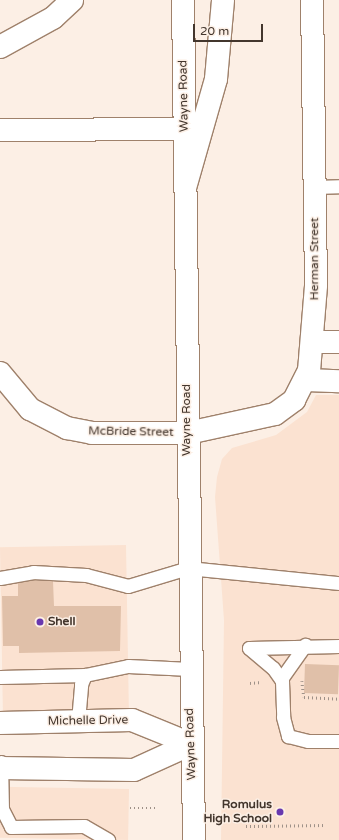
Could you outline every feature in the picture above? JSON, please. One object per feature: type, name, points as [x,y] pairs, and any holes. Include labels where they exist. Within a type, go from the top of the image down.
[{"type":"main road","points":[[0,47],[53,18],[72,0]]},
{"type":"main road","name":"Wayne Road","points":[[182,0],[185,129],[188,568],[194,840]]},
{"type":"main road","points":[[185,188],[216,79],[223,0]]},
{"type":"main road","name":"Herman Street","points":[[188,433],[275,414],[294,400],[306,380],[313,342],[316,285],[312,0]]},
{"type":"main road","points":[[0,130],[185,129]]},
{"type":"main road","points":[[313,342],[339,342]]},
{"type":"main road","name":"McBride Street","points":[[0,373],[30,409],[67,428],[92,433],[188,433]]},
{"type":"main road","points":[[306,380],[339,382]]},
{"type":"main road","name":"Michelle Drive","points":[[0,723],[132,720],[191,744]]},
{"type":"main road","points":[[0,765],[134,770],[191,744]]},
{"type":"lane","points":[[315,187],[339,186]]},
{"type":"lane","points":[[0,578],[33,572],[86,575],[128,586],[188,568],[339,583]]},
{"type":"lane","points":[[305,646],[281,679],[283,716],[288,736],[308,741],[339,741]]},
{"type":"lane","points":[[281,679],[249,648],[339,646]]},
{"type":"lane","points":[[0,677],[85,675],[128,666],[190,669]]},
{"type":"lane","points":[[78,721],[85,675]]},
{"type":"lane","points":[[0,765],[2,809],[11,827],[84,826],[108,840]]},
{"type":"path","points":[[298,681],[304,681],[304,698],[339,699]]},
{"type":"path","points":[[130,808],[156,808]]},
{"type":"path","points":[[246,826],[326,825]]},
{"type":"shaded area","points":[[316,395],[339,395],[339,840],[221,840],[224,620],[215,497],[217,477],[222,459],[232,448],[276,435],[307,412]]},
{"type":"shaded area","points":[[126,545],[129,711],[3,713],[0,547]]},
{"type":"shaded area","points":[[0,787],[129,789],[128,840],[0,838]]},
{"type":"building","points":[[34,580],[53,581],[54,606],[121,606],[120,651],[19,653],[19,646],[3,646],[2,596],[18,596],[18,583]]},
{"type":"building","points":[[305,664],[339,665],[338,694],[304,693]]},
{"type":"place","name":"Shell","points":[[40,622]]},
{"type":"place","name":"Romulus High School","points":[[280,812]]}]
